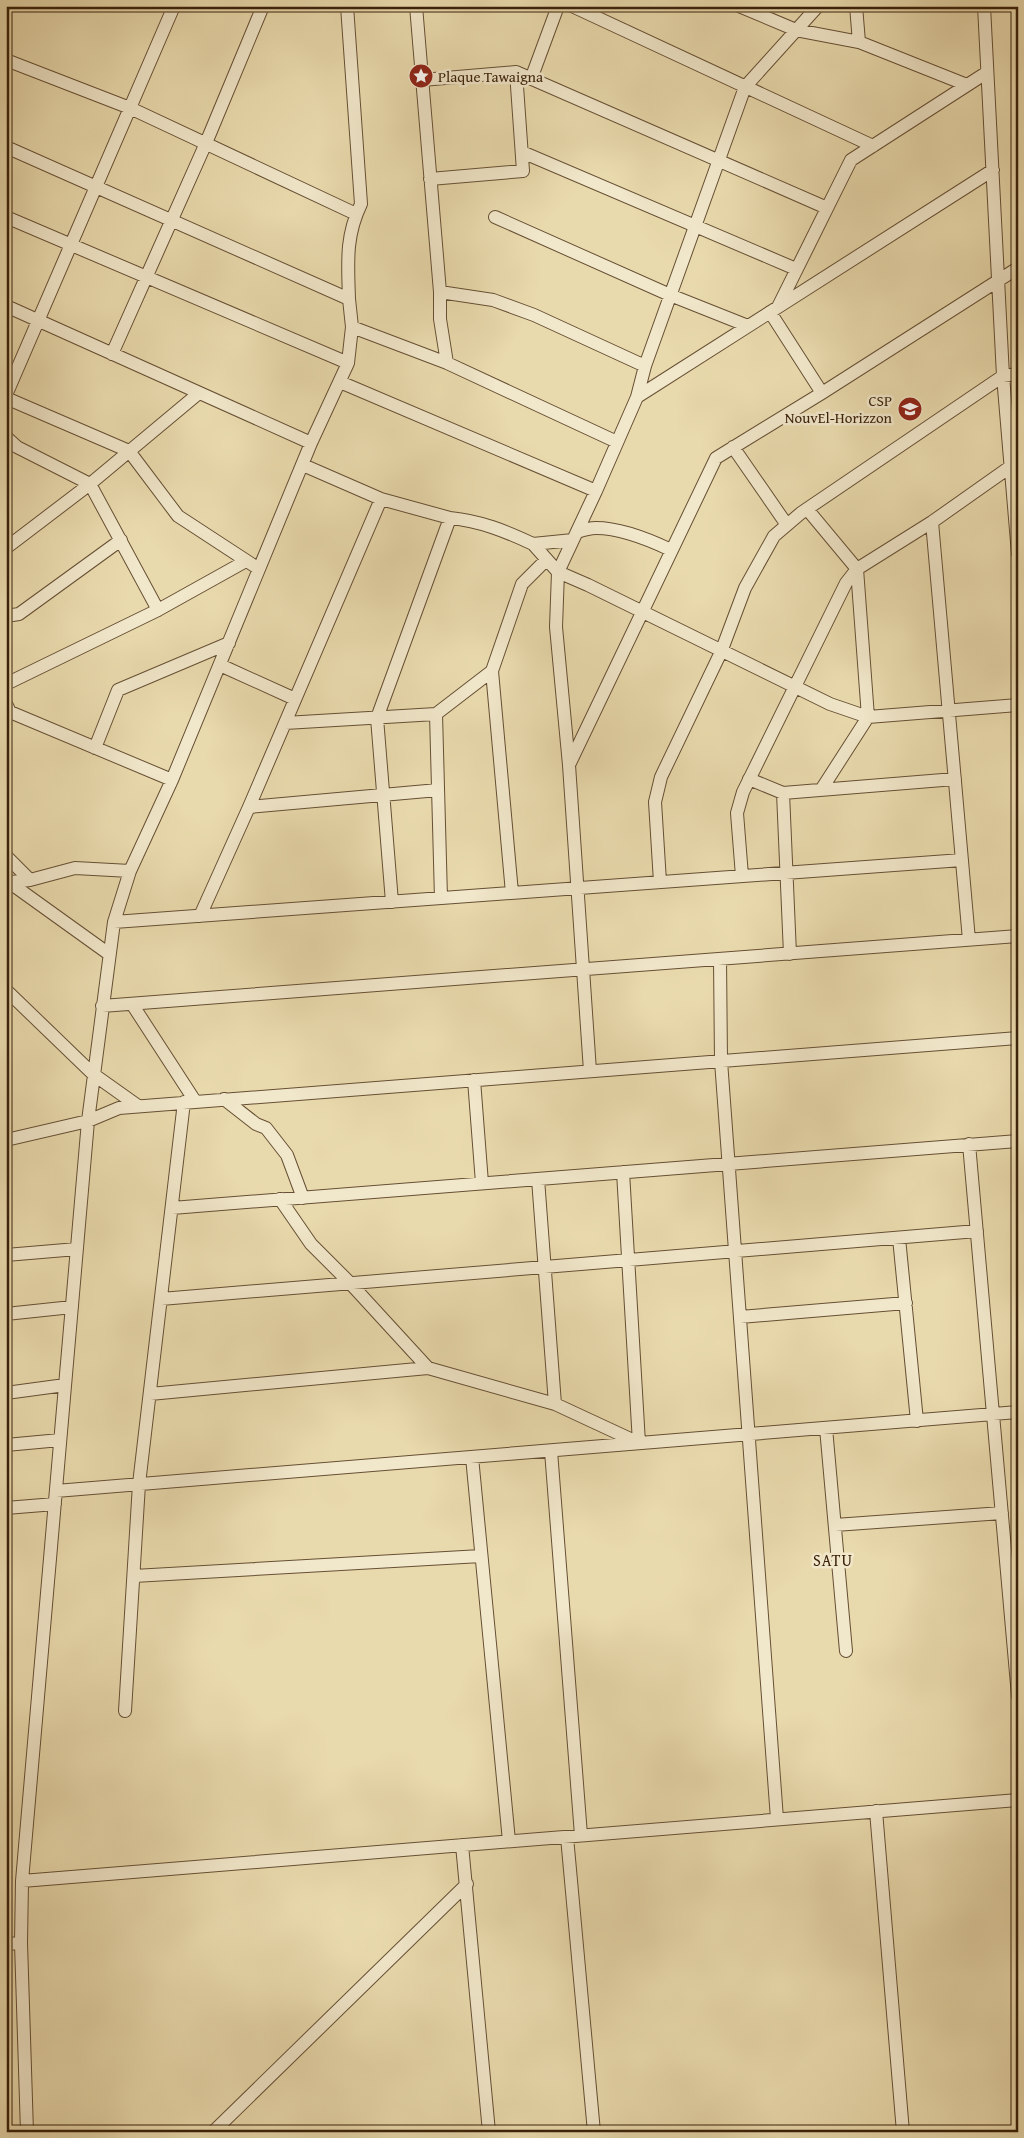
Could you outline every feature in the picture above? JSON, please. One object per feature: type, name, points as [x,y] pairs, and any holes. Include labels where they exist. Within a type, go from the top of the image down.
[{"type":"street","points":[[174,6],[6,397],[129,451],[178,516],[260,569]]},
{"type":"street","points":[[112,354],[206,143],[263,6]]},
{"type":"street","points":[[27,2132],[20,1943],[22,1881],[88,1121],[109,954],[114,922],[130,871],[172,780],[311,444],[348,363],[352,327],[349,299],[348,246],[356,214],[361,204],[347,6]]},
{"type":"street","points":[[416,6],[440,292],[440,319],[447,363]]},
{"type":"street","points":[[531,79],[558,6]]},
{"type":"street","points":[[572,6],[872,146]]},
{"type":"street","points":[[739,6],[796,30],[859,42],[967,85]]},
{"type":"street","points":[[590,1071],[569,765],[556,627],[558,572],[637,396],[645,366],[694,225],[745,87],[818,6]]},
{"type":"street","points":[[856,6],[859,42]]},
{"type":"street","points":[[984,6],[997,281],[1003,376],[1013,436],[1010,466],[1018,554]]},
{"type":"street","points":[[6,60],[130,108],[356,214]]},
{"type":"street","points":[[422,80],[516,72],[827,208]]},
{"type":"street","points":[[430,178],[523,171],[516,72]]},
{"type":"street","points":[[774,310],[851,160],[986,73]]},
{"type":"street","points":[[6,147],[349,299]]},
{"type":"street","points":[[522,152],[796,269]]},
{"type":"street","points":[[637,396],[992,170]]},
{"type":"street","points":[[6,216],[348,363]]},
{"type":"street","points":[[495,217],[670,295],[748,326]]},
{"type":"street","points":[[569,765],[641,611],[716,458],[1018,268]]},
{"type":"street","points":[[440,292],[493,300],[534,315],[645,366]]},
{"type":"street","points":[[6,306],[311,444]]},
{"type":"street","points":[[774,310],[822,393]]},
{"type":"street","points":[[352,327],[447,363],[617,442]]},
{"type":"street","points":[[660,882],[655,802],[661,777],[721,652],[745,588],[774,536],[807,509],[1003,376],[1018,374]]},
{"type":"street","points":[[340,382],[596,491]]},
{"type":"street","points":[[6,548],[90,484],[199,393]]},
{"type":"street","points":[[6,437],[17,447],[90,484],[158,610]]},
{"type":"street","points":[[733,447],[787,525]]},
{"type":"street","points":[[303,465],[381,500],[450,518],[473,520],[503,529],[533,544],[558,572],[830,704],[868,717],[1018,705]]},
{"type":"street","points":[[742,876],[737,813],[743,792],[846,583],[857,569],[932,522],[1010,466]]},
{"type":"street","points":[[200,916],[381,500]]},
{"type":"street","points":[[807,509],[857,569],[868,717],[821,790]]},
{"type":"street","points":[[392,902],[377,718],[450,518]]},
{"type":"street","points":[[932,522],[969,940]]},
{"type":"street","points":[[533,544],[575,536],[596,528],[631,535],[654,542],[671,550]]},
{"type":"street","points":[[6,616],[19,614],[121,540]]},
{"type":"street","points":[[512,893],[492,671],[522,584],[546,560]]},
{"type":"street","points":[[6,684],[158,610],[246,561]]},
{"type":"street","points":[[95,748],[118,690],[229,643]]},
{"type":"street","points":[[220,666],[295,699]]},
{"type":"street","points":[[285,723],[436,714],[492,671]]},
{"type":"street","points":[[6,704],[10,712],[172,780]]},
{"type":"street","points":[[436,714],[441,898]]},
{"type":"street","points":[[749,779],[783,793],[955,779]]},
{"type":"street","points":[[249,807],[438,790]]},
{"type":"street","points":[[783,793],[790,954]]},
{"type":"street","points":[[6,856],[30,880]]},
{"type":"street","points":[[114,922],[962,860]]},
{"type":"street","points":[[8,881],[30,880],[75,868],[130,871]]},
{"type":"street","points":[[8,881],[109,954]]},
{"type":"street","points":[[102,1006],[1018,936]]},
{"type":"street","points":[[720,959],[721,1061],[777,1819]]},
{"type":"street","points":[[6,990],[93,1074],[138,1106]]},
{"type":"street","points":[[126,1711],[139,1484],[172,1208],[189,1102],[132,1004]]},
{"type":"street","points":[[6,1140],[88,1121],[119,1108],[138,1106],[1018,1038]]},
{"type":"street","points":[[474,1080],[482,1183]]},
{"type":"street","points":[[224,1099],[256,1124],[266,1128],[287,1155],[303,1198]]},
{"type":"street","points":[[172,1208],[1018,1141]]},
{"type":"street","points":[[970,1144],[1018,1696]]},
{"type":"street","points":[[623,1172],[639,1443]]},
{"type":"street","points":[[538,1179],[555,1404]]},
{"type":"street","points":[[280,1199],[311,1244],[350,1283],[428,1368]]},
{"type":"street","points":[[161,1299],[977,1232]]},
{"type":"street","points":[[900,1238],[917,1421]]},
{"type":"street","points":[[6,1255],[77,1249]]},
{"type":"street","points":[[740,1317],[906,1303]]},
{"type":"street","points":[[6,1314],[72,1307]]},
{"type":"street","points":[[150,1394],[428,1368],[555,1404],[639,1443]]},
{"type":"street","points":[[6,1393],[65,1385]]},
{"type":"street","points":[[6,1508],[139,1484],[1018,1412]]},
{"type":"street","points":[[826,1428],[846,1651]]},
{"type":"street","points":[[6,1445],[60,1440]]},
{"type":"street","points":[[551,1450],[581,1835]]},
{"type":"street","points":[[472,1457],[509,1841]]},
{"type":"street","points":[[834,1525],[1002,1513]]},
{"type":"street","points":[[134,1576],[481,1556]]},
{"type":"street","points":[[22,1881],[1018,1800]]},
{"type":"street","points":[[876,1811],[903,2132]]},
{"type":"street","points":[[567,1837],[594,2132]]},
{"type":"street","points":[[462,1845],[489,2132]]},
{"type":"street","points":[[213,2132],[466,1884]]},
{"type":"street","points":[[6,1944],[20,1943]]},
{"type":"place","name":"Plaque Tawaigna","points":[[421,76]]},
{"type":"place","name":"CSP NouvEl-Horizzon","points":[[910,409]]},
{"type":"district","name":"SATU","points":[[833,1560]]}]
